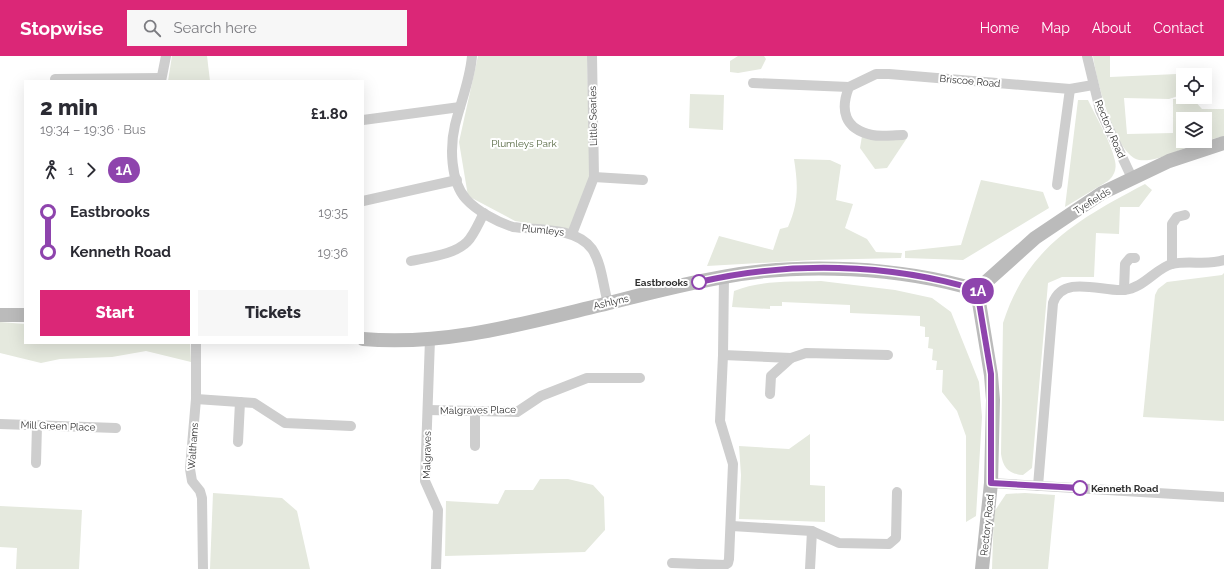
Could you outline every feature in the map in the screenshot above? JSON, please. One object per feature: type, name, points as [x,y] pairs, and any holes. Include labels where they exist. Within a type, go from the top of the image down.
[{"type":"street","points":[[55,79],[161,79],[166,56]]},
{"type":"street","name":"Plumleys","points":[[472,56],[470,75],[455,124],[451,151],[457,180],[466,198],[484,213],[513,227],[572,234],[582,240],[592,249],[602,275],[608,303]]},
{"type":"street","name":"Little Searles","points":[[572,234],[594,177],[592,56]]},
{"type":"street","name":"Rectory Road","points":[[1087,56],[1093,85],[1104,119],[1132,178]]},
{"type":"street","name":"Briscoe Road","points":[[753,83],[850,87],[876,74],[889,74],[1070,89],[1093,85]]},
{"type":"street","points":[[850,87],[844,101],[845,116],[853,126],[871,135],[903,135]]},
{"type":"street","points":[[1057,185],[1070,89]]},
{"type":"street","points":[[364,120],[460,107]]},
{"type":"street","name":"Tyefields","points":[[977,290],[1034,238],[1102,193],[1169,161],[1224,142]]},
{"type":"street","points":[[594,177],[643,180]]},
{"type":"street","points":[[364,201],[457,180]]},
{"type":"street","points":[[411,261],[454,250],[468,242],[484,213]]},
{"type":"street","points":[[1172,264],[1172,224],[1177,217],[1185,215]]},
{"type":"street","points":[[1124,290],[1125,264],[1130,258],[1135,258]]},
{"type":"street","points":[[1038,486],[1053,303],[1055,295],[1062,290],[1073,287],[1124,290],[1136,287],[1172,264],[1224,260]]},
{"type":"street","name":"Ashlyns","points":[[364,339],[430,339],[487,332],[724,276],[782,270],[828,269],[892,272],[953,283],[977,290]]},
{"type":"street","points":[[672,563],[725,565],[728,563],[732,526],[733,458],[723,435],[720,421],[724,276]]},
{"type":"street","name":"Rectory Road","points":[[977,290],[991,374],[991,483],[982,569]]},
{"type":"street","points":[[0,315],[24,315]]},
{"type":"street","name":"Malgraves","points":[[430,339],[425,481],[438,510],[436,569]]},
{"type":"street","name":"Walthams","points":[[196,344],[196,399],[190,469],[192,481],[200,491],[202,498],[203,569]]},
{"type":"street","points":[[723,355],[791,358],[806,353],[888,356]]},
{"type":"street","points":[[770,394],[771,376],[791,358]]},
{"type":"street","name":"Malgraves Place","points":[[428,410],[517,412],[541,396],[587,378],[640,378]]},
{"type":"street","points":[[196,399],[254,403],[285,423],[351,426]]},
{"type":"street","points":[[238,442],[240,402]]},
{"type":"street","points":[[474,411],[474,446]]},
{"type":"street","name":"Mill Green Place","points":[[0,424],[116,428]]},
{"type":"street","points":[[36,463],[37,425]]},
{"type":"street","points":[[991,483],[1224,497]]},
{"type":"street","points":[[732,526],[812,531],[839,543],[889,544],[896,538],[897,492]]},
{"type":"street","points":[[810,569],[812,531]]},
{"type":"green space","points":[[172,56],[207,56],[210,80],[168,80]]},
{"type":"green space","name":"Plumleys Park","points":[[478,56],[587,56],[590,180],[572,230],[515,221],[468,196],[459,142]]},
{"type":"green space","points":[[738,56],[764,56],[766,59],[761,69],[738,73],[730,72],[730,61]]},
{"type":"green space","points":[[1093,56],[1110,56],[1110,77],[1176,74],[1176,97],[1169,99],[1124,98],[1127,134],[1173,133],[1173,99],[1176,99],[1176,104],[1198,104],[1202,109],[1224,109],[1224,136],[1212,139],[1212,112],[1176,112],[1176,148],[1185,148],[1163,157],[1139,160],[1130,155],[1122,145],[1115,131],[1108,114]]},
{"type":"green space","points":[[690,94],[724,95],[723,130],[689,128]]},
{"type":"green space","points":[[1078,100],[1088,100],[1111,147],[1116,167],[1112,177],[1108,181],[1065,207]]},
{"type":"green space","points":[[862,136],[907,138],[887,168],[875,169],[860,148]]},
{"type":"green space","points":[[794,159],[830,160],[841,165],[836,200],[853,204],[845,228],[867,239],[876,252],[902,253],[901,258],[813,260],[707,266],[719,236],[773,250],[780,229],[788,227],[796,201],[797,185]]},
{"type":"green space","points":[[981,180],[1043,192],[1049,208],[963,260],[905,258],[905,251],[961,245]]},
{"type":"green space","points":[[1145,184],[1152,190],[1139,207],[1120,207],[1119,234],[1096,233],[1094,277],[1062,277],[1048,283],[1032,468],[1023,475],[1010,472],[1003,463],[1001,454],[1003,323],[1013,297],[1026,274],[1041,255],[1058,238],[1077,223]]},
{"type":"green space","points":[[1224,273],[1224,421],[1143,417],[1155,295],[1158,289],[1167,282],[1222,275]]},
{"type":"green space","points":[[821,281],[895,290],[932,298],[951,312],[979,382],[982,417],[976,516],[966,522],[966,436],[957,411],[942,392],[943,370],[936,370],[937,361],[932,360],[933,349],[928,348],[929,337],[925,337],[925,327],[920,326],[920,316],[850,313],[850,305],[782,302],[782,306],[770,306],[770,309],[732,307],[734,291],[744,287],[777,282]]},
{"type":"green space","points":[[0,322],[24,324],[24,344],[190,344],[191,362],[146,351],[112,357],[60,359],[41,363],[0,353]]},
{"type":"green space","points":[[810,434],[810,485],[825,486],[825,522],[739,519],[741,475],[739,446],[789,449]]},
{"type":"green space","points":[[540,479],[568,479],[593,485],[604,497],[605,530],[585,552],[445,556],[446,501],[498,504],[505,490],[533,490]]},
{"type":"green space","points":[[213,493],[282,498],[297,511],[310,569],[210,569]]},
{"type":"green space","points":[[1025,493],[1055,495],[1048,569],[992,569],[994,512],[1006,494]]},
{"type":"green space","points":[[0,506],[82,510],[79,569],[16,569],[17,548],[0,547]]},
{"type":"bus line","name":"1A","points":[[699,282],[724,276],[782,270],[828,269],[892,272],[953,283],[977,290],[991,374],[993,400],[991,483],[1080,488]]},
{"type":"place","name":"Eastbrooks","points":[[699,282]]},
{"type":"place","name":"Kenneth Road","points":[[1080,488]]}]
